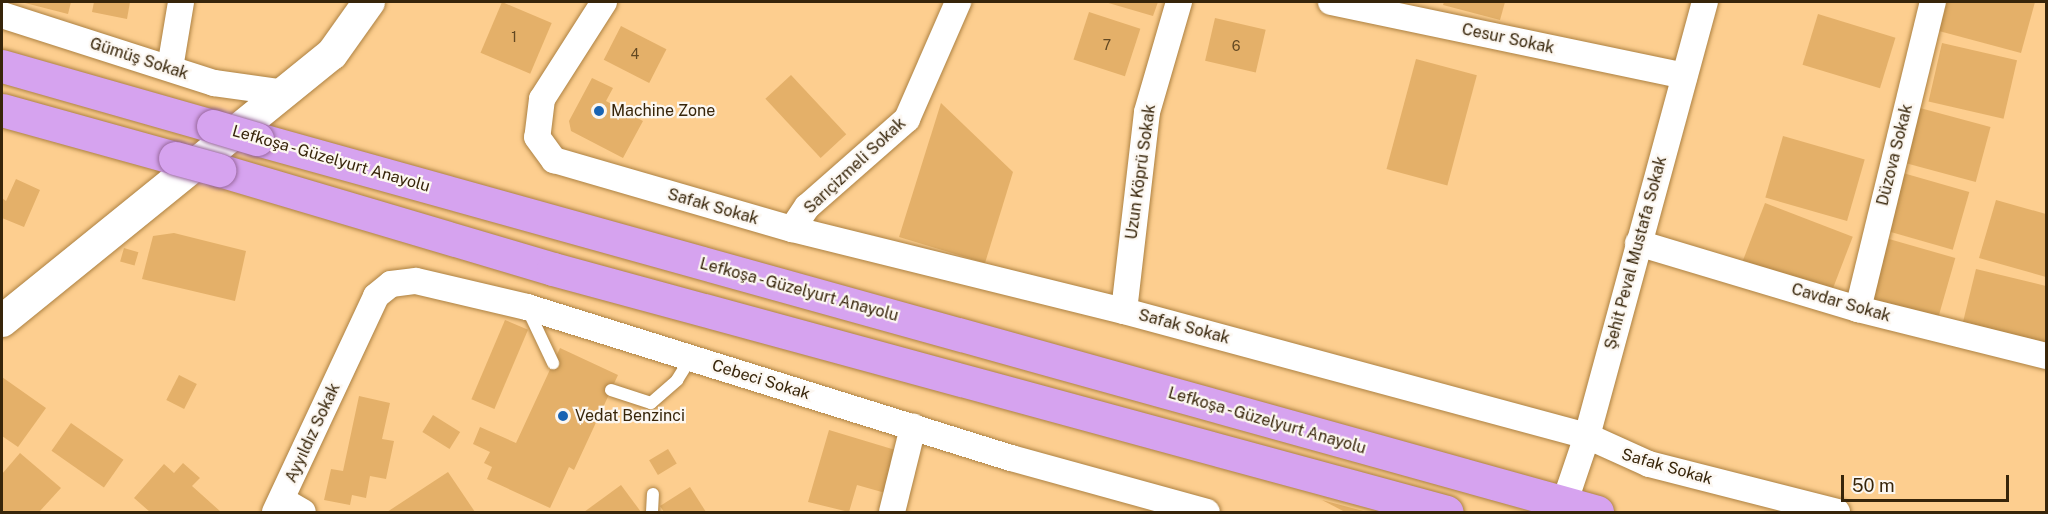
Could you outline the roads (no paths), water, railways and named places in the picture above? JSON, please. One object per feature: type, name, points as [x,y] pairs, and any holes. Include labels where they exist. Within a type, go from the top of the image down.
[{"type":"highway","name":"Lefkoşa - Güzelyurt Anayolu","points":[[2,66],[213,126],[255,128],[1597,513]]},
{"type":"highway","points":[[2,110],[178,167],[219,170],[364,211],[553,269],[1447,513]]},
{"type":"street","points":[[170,68],[181,2]]},
{"type":"street","points":[[2,321],[75,265],[152,196],[178,167],[255,128],[279,92],[332,54],[369,2]]},
{"type":"street","name":"Safak Sokak","points":[[604,2],[542,99],[537,137],[554,160],[792,230],[1124,311],[1587,436],[1649,464],[1837,513]]},
{"type":"street","name":"Sarıçizmeli Sokak","points":[[792,230],[807,207],[907,119],[958,2]]},
{"type":"street","name":"Uzun Köprü Sokak","points":[[1124,311],[1147,112],[1179,2]]},
{"type":"street","name":"Cesur Sokak","points":[[1331,2],[1684,76]]},
{"type":"street","name":"Şehit Peval Mustafa Sokak","points":[[1564,504],[1587,436],[1705,2]]},
{"type":"street","name":"Düzova Sokak","points":[[1858,309],[1933,2]]},
{"type":"street","name":"Gümüş Sokak","points":[[2,15],[240,90],[279,92]]},
{"type":"street","name":"Cavdar Sokak","points":[[1638,243],[1858,309],[2046,356]]},
{"type":"street","name":"Cebeci Sokak","points":[[350,352],[376,296],[391,284],[416,281],[527,307],[913,427],[1207,513]]},
{"type":"street","name":"Ayyıldız Sokak","points":[[287,508],[350,352]]},
{"type":"street","points":[[892,513],[913,427]]},
{"type":"lane","points":[[527,307],[553,363]]},
{"type":"lane","points":[[611,390],[651,403],[677,380],[691,358]]},
{"type":"lane","points":[[652,513],[653,494]]},
{"type":"place","name":"Machine Zone","points":[[599,111]]},
{"type":"place","name":"Vedat Benzinci","points":[[563,416]]}]
